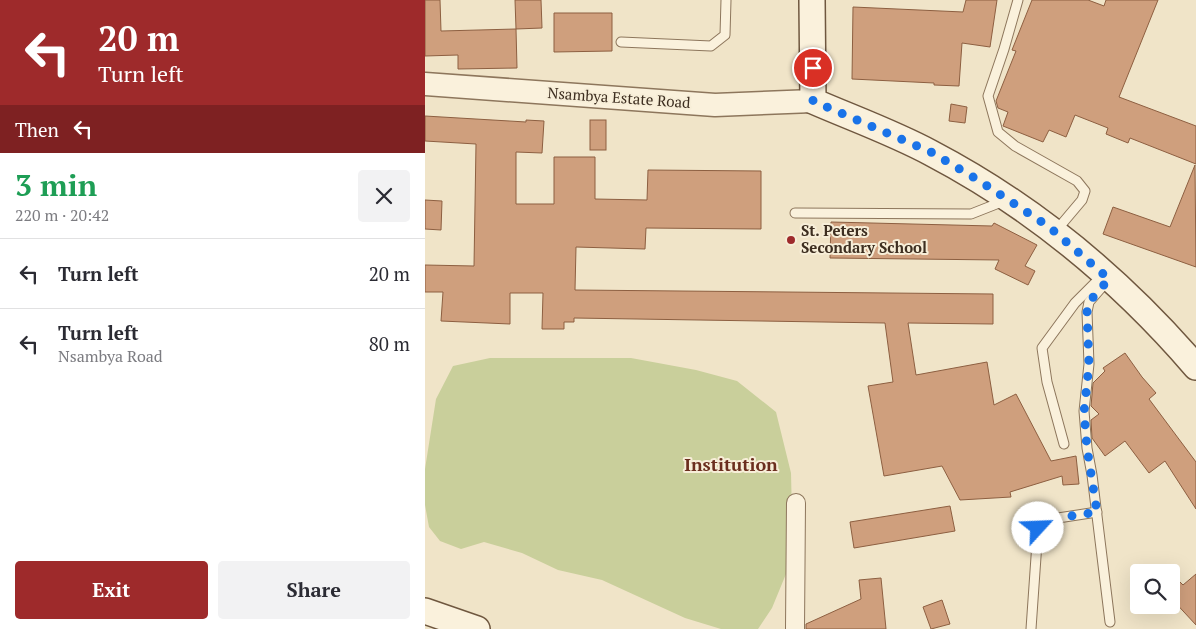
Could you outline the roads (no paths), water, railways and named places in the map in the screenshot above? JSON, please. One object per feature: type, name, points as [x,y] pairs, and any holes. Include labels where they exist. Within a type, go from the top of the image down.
[{"type":"main road","points":[[812,0],[813,101],[931,152],[1009,199],[1055,232],[1107,276],[1162,327],[1196,367]]},
{"type":"main road","points":[[425,611],[476,629]]},
{"type":"street","name":"Nsambya Estate Road","points":[[425,84],[715,105],[813,101]]},
{"type":"street","points":[[795,629],[796,503]]},
{"type":"lane","points":[[621,42],[711,46],[725,35],[726,0]]},
{"type":"lane","points":[[1018,0],[988,96],[998,132],[1015,146],[1077,182],[1085,191],[1082,200],[1055,232]]},
{"type":"lane","points":[[795,213],[971,214],[1009,199]]},
{"type":"lane","points":[[1064,444],[1047,382],[1042,348],[1075,303],[1107,276]]},
{"type":"lane","points":[[1107,276],[1089,302],[1087,312],[1089,364],[1084,412],[1110,622]]},
{"type":"lane","points":[[1031,629],[1038,528],[1045,520],[1097,512]]},
{"type":"place","name":"St. Peters Secondary School","points":[[791,240]]},
{"type":"district","name":"Institution","points":[[731,465]]}]
